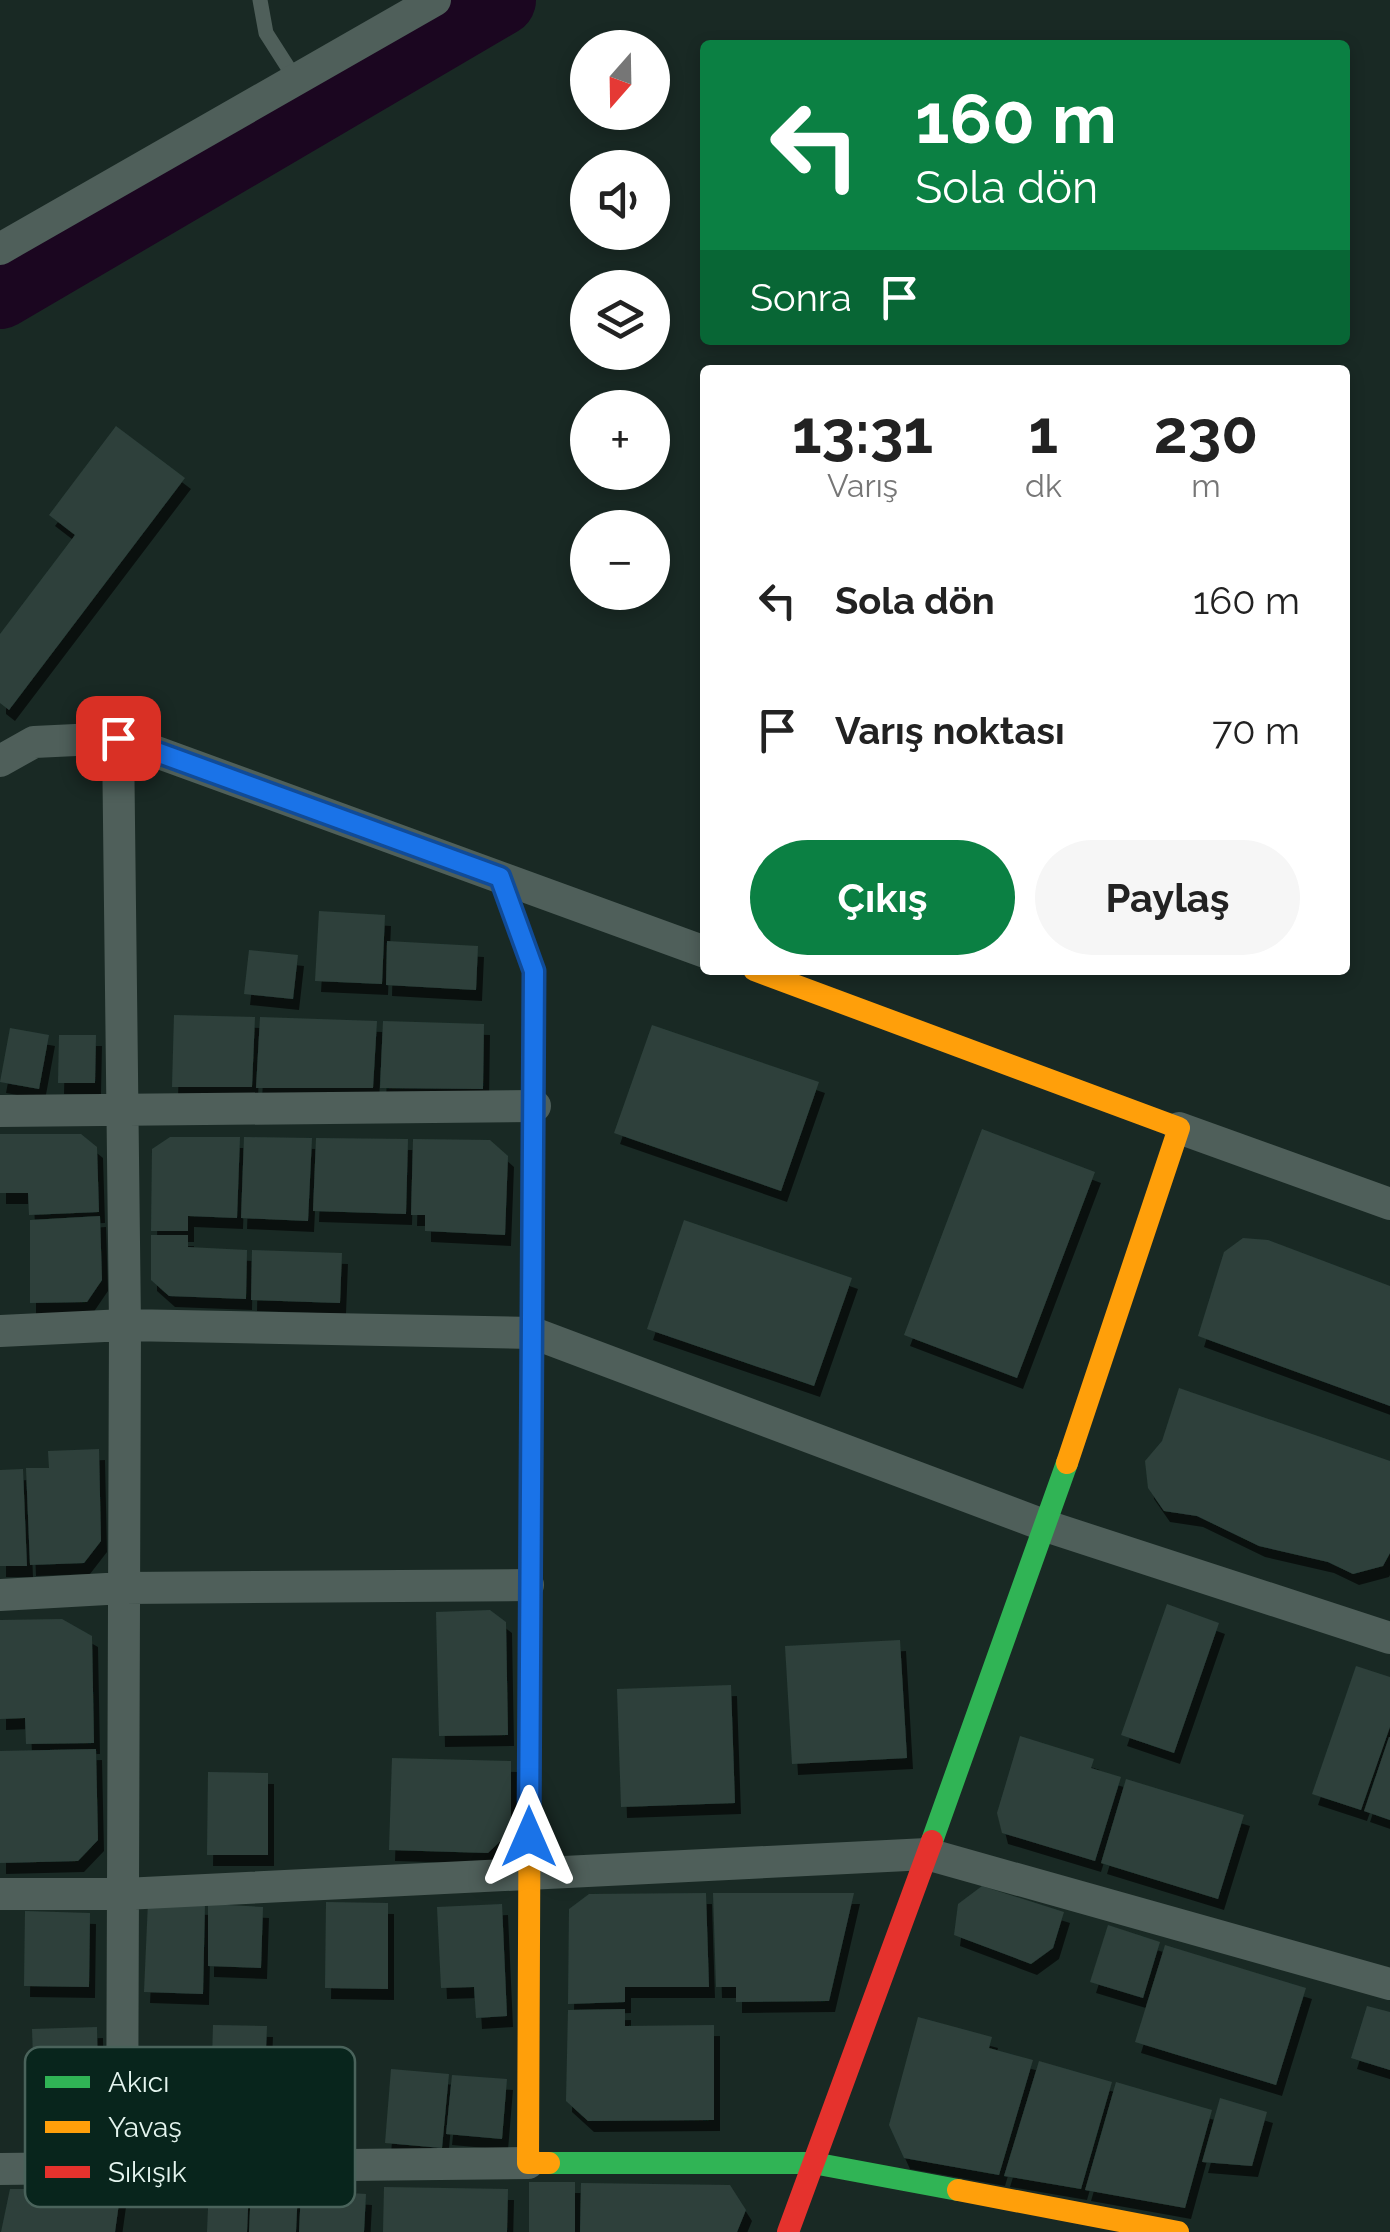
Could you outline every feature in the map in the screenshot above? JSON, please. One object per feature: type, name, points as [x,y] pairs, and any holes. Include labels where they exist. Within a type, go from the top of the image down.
[{"type":"street","points":[[0,249],[434,0]]},
{"type":"street","points":[[118,738],[125,1325],[123,2047]]},
{"type":"street","points":[[0,761],[34,742],[118,738],[700,950]]},
{"type":"street","points":[[500,877],[534,971],[528,2163]]},
{"type":"street","points":[[767,975],[1390,1204]]},
{"type":"street","points":[[0,1110],[536,1106]]},
{"type":"street","points":[[788,2232],[1046,1526],[1180,1128]]},
{"type":"street","points":[[0,1331],[125,1325],[534,1333],[1046,1526],[1390,1638]]},
{"type":"street","points":[[0,1595],[124,1588],[528,1585]]},
{"type":"street","points":[[0,1894],[124,1894],[927,1854],[1390,1984]]},
{"type":"street","points":[[355,2165],[813,2163],[1178,2232]]},
{"type":"street","points":[[0,2169],[25,2169]]},
{"type":"lane","points":[[260,0],[266,33],[296,80]]},
{"type":"building","points":[[116,426],[185,478],[9,710],[0,703],[0,634],[75,535],[49,515]]},
{"type":"building","points":[[319,911],[385,915],[382,984],[315,981]]},
{"type":"building","points":[[387,941],[478,946],[476,990],[386,985]]},
{"type":"building","points":[[249,950],[298,955],[293,999],[244,994]]},
{"type":"building","points":[[174,1015],[255,1017],[252,1087],[172,1087]]},
{"type":"building","points":[[260,1017],[377,1021],[373,1088],[256,1088]]},
{"type":"building","points":[[383,1021],[484,1024],[483,1089],[380,1088]]},
{"type":"building","points":[[652,1025],[819,1082],[781,1191],[614,1133]]},
{"type":"building","points":[[10,1028],[49,1035],[39,1089],[0,1082]]},
{"type":"building","points":[[59,1035],[96,1035],[95,1083],[58,1083]]},
{"type":"building","points":[[982,1129],[1095,1172],[1017,1378],[904,1335]]},
{"type":"building","points":[[0,1134],[81,1134],[97,1147],[99,1212],[29,1215],[28,1193],[0,1193]]},
{"type":"building","points":[[170,1137],[240,1137],[237,1218],[188,1216],[188,1231],[151,1231],[152,1149]]},
{"type":"building","points":[[244,1137],[312,1138],[308,1221],[241,1218]]},
{"type":"building","points":[[316,1138],[408,1139],[406,1214],[313,1211]]},
{"type":"building","points":[[413,1139],[490,1140],[508,1156],[505,1235],[425,1231],[425,1215],[411,1215]]},
{"type":"building","points":[[100,1216],[102,1280],[87,1302],[30,1303],[30,1220]]},
{"type":"building","points":[[684,1220],[852,1278],[814,1386],[647,1329]]},
{"type":"building","points":[[151,1235],[188,1235],[188,1247],[247,1250],[246,1299],[169,1296],[151,1280]]},
{"type":"building","points":[[1243,1238],[1268,1240],[1390,1286],[1390,1406],[1198,1336],[1224,1252]]},
{"type":"building","points":[[252,1250],[342,1253],[340,1303],[251,1300]]},
{"type":"building","points":[[1179,1388],[1390,1461],[1390,1553],[1383,1566],[1353,1574],[1328,1562],[1259,1546],[1197,1516],[1164,1511],[1148,1488],[1145,1461],[1162,1441]]},
{"type":"building","points":[[99,1449],[101,1541],[84,1563],[30,1565],[26,1468],[49,1468],[48,1451]]},
{"type":"building","points":[[23,1469],[27,1566],[0,1566],[0,1470]]},
{"type":"building","points":[[1167,1604],[1219,1623],[1174,1753],[1121,1735]]},
{"type":"building","points":[[490,1610],[506,1622],[508,1735],[439,1736],[436,1612]]},
{"type":"building","points":[[62,1619],[92,1636],[94,1743],[26,1744],[25,1718],[0,1719],[0,1620]]},
{"type":"building","points":[[900,1640],[907,1758],[792,1764],[785,1646]]},
{"type":"building","points":[[1356,1666],[1390,1677],[1390,1727],[1361,1810],[1312,1794]]},
{"type":"building","points":[[731,1685],[735,1803],[621,1807],[617,1689]]},
{"type":"building","points":[[1020,1736],[1094,1759],[1091,1768],[1121,1777],[1095,1861],[1002,1833],[997,1813]]},
{"type":"building","points":[[1390,1737],[1390,1820],[1364,1811]]},
{"type":"building","points":[[96,1749],[98,1840],[78,1861],[0,1863],[0,1751]]},
{"type":"building","points":[[392,1758],[511,1761],[511,1831],[488,1853],[389,1850]]},
{"type":"building","points":[[208,1772],[268,1773],[268,1855],[207,1855]]},
{"type":"building","points":[[1126,1779],[1244,1815],[1218,1899],[1101,1863]]},
{"type":"building","points":[[982,1886],[1064,1912],[1053,1948],[1031,1964],[954,1935],[958,1904]]},
{"type":"building","points":[[706,1893],[709,1987],[625,1987],[625,2002],[568,2004],[569,1909],[589,1894]]},
{"type":"building","points":[[713,1893],[854,1893],[829,2001],[736,2002],[736,1987],[716,1987]]},
{"type":"building","points":[[148,1902],[205,1904],[203,1994],[144,1992]]},
{"type":"building","points":[[326,1902],[388,1903],[388,1989],[325,1988]]},
{"type":"building","points":[[208,1904],[263,1907],[261,1968],[208,1966]]},
{"type":"building","points":[[502,1904],[507,2016],[476,2018],[474,1987],[441,1988],[437,1907]]},
{"type":"building","points":[[25,1911],[90,1913],[89,1987],[24,1986]]},
{"type":"building","points":[[1108,1925],[1160,1942],[1143,1998],[1090,1982]]},
{"type":"building","points":[[1165,1945],[1306,1988],[1276,2085],[1135,2042]]},
{"type":"building","points":[[1367,2006],[1390,2012],[1390,2070],[1351,2058]]},
{"type":"building","points":[[625,2009],[625,2026],[714,2025],[714,2120],[588,2121],[566,2101],[568,2010]]},
{"type":"building","points":[[918,2017],[992,2037],[989,2048],[1033,2060],[999,2175],[904,2158],[889,2125]]},
{"type":"building","points":[[213,2025],[267,2026],[266,2047],[212,2047]]},
{"type":"building","points":[[97,2027],[97,2047],[33,2047],[32,2029]]},
{"type":"building","points":[[1039,2061],[1112,2082],[1081,2189],[1004,2176]]},
{"type":"building","points":[[391,2069],[449,2074],[442,2148],[385,2143]]},
{"type":"building","points":[[452,2075],[507,2079],[502,2139],[446,2134]]},
{"type":"building","points":[[1116,2082],[1212,2110],[1185,2208],[1085,2190]]},
{"type":"building","points":[[1220,2098],[1267,2112],[1252,2166],[1202,2162]]},
{"type":"building","points":[[529,2182],[575,2182],[575,2232],[529,2232]]},
{"type":"building","points":[[581,2183],[730,2185],[746,2210],[737,2232],[580,2232]]},
{"type":"building","points":[[384,2187],[508,2189],[507,2232],[383,2232]]},
{"type":"building","points":[[10,2189],[25,2189],[25,2207],[118,2207],[115,2232],[1,2232]]},
{"type":"building","points":[[355,2193],[366,2194],[364,2232],[299,2232],[300,2207],[355,2207]]},
{"type":"building","points":[[208,2207],[248,2207],[247,2232],[207,2232]]},
{"type":"building","points":[[250,2207],[297,2207],[296,2232],[249,2232]]},
{"type":"waterway","points":[[0,293],[500,0]]},
{"type":"traffic: fast","points":[[500,877],[534,971],[530,1721]]},
{"type":"traffic: fast","points":[[932,1841],[1067,1463]]},
{"type":"traffic: fast","points":[[549,2163],[813,2163],[958,2190]]},
{"type":"traffic: slow","points":[[767,975],[1179,1128],[1067,1463]]},
{"type":"traffic: slow","points":[[530,1721],[528,2163],[549,2163]]},
{"type":"traffic: slow","points":[[958,2190],[1178,2232]]},
{"type":"traffic: jam","points":[[788,2232],[932,1841]]},
{"type":"route","points":[[118,738],[500,877],[534,971],[529,1837]]}]
